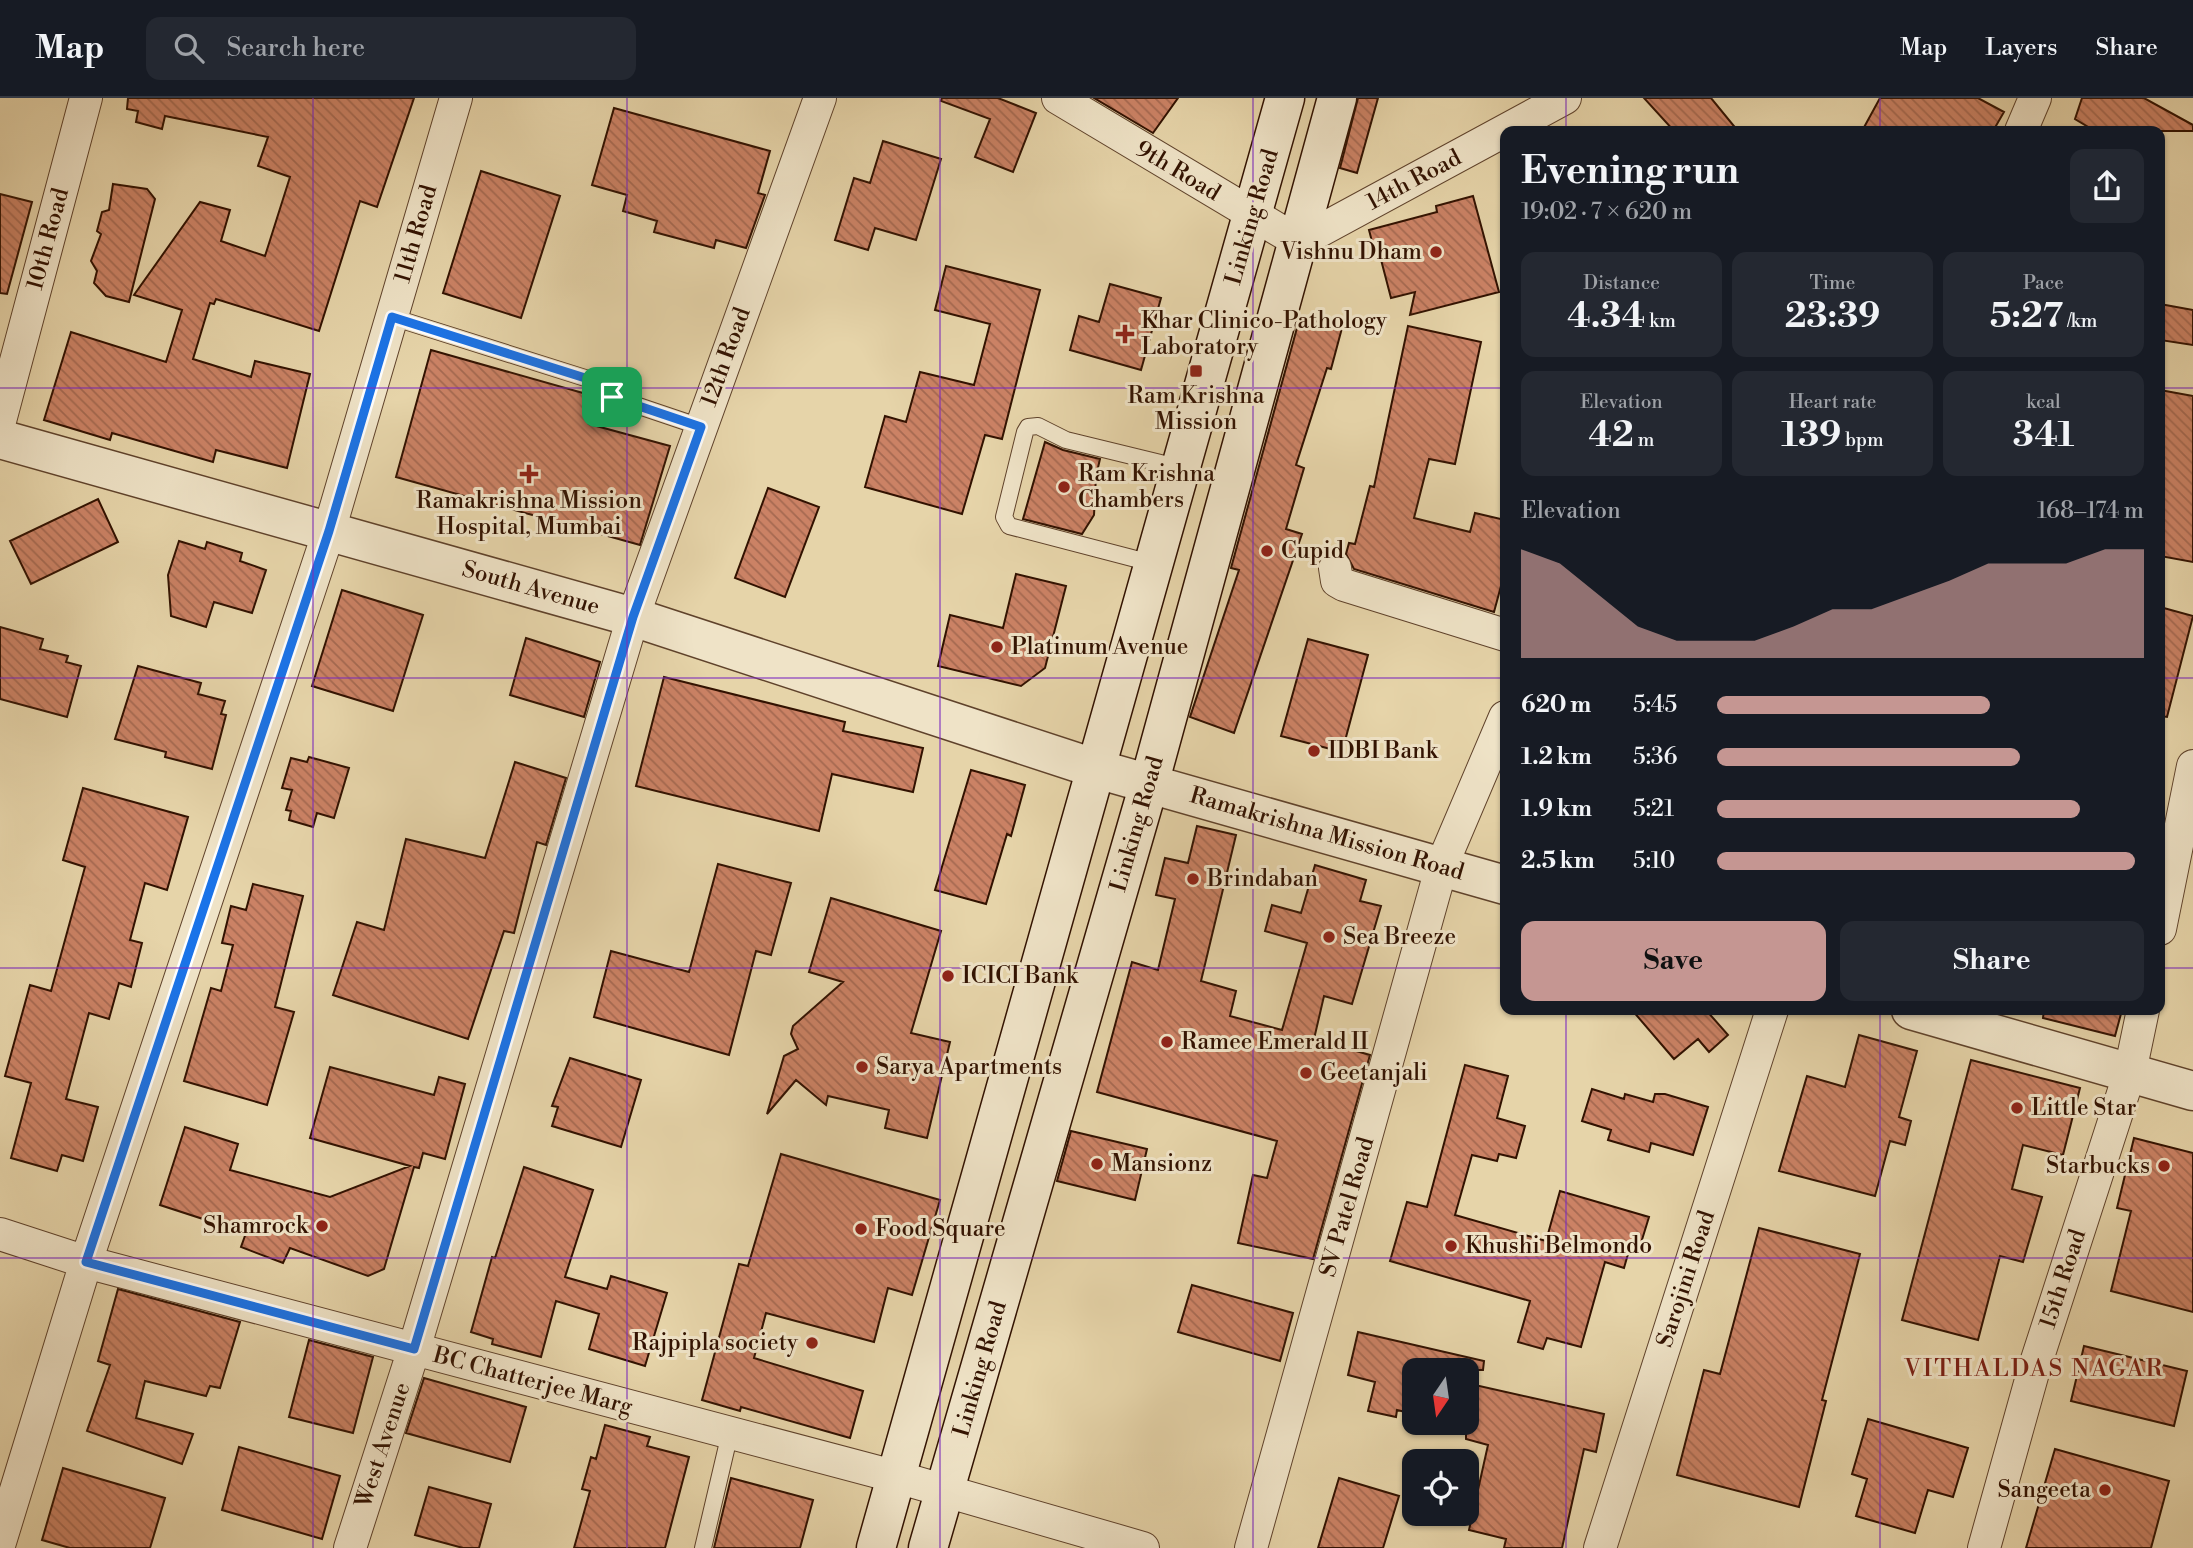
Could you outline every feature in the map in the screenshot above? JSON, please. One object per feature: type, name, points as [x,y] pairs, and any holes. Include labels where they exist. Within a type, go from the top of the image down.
[{"type":"main road","name":"Linking Road","points":[[876,1548],[1285,98]]},
{"type":"main road","name":"Linking Road","points":[[928,1548],[1149,784],[1337,98]]},
{"type":"main road","name":"South Avenue","points":[[0,439],[633,617],[1097,769]]},
{"type":"main road","name":"Ramakrishna Mission Road","points":[[1097,769],[1500,883]]},
{"type":"main road","points":[[1929,1015],[2193,1091]]},
{"type":"street","name":"10th Road","points":[[0,421],[86,98]]},
{"type":"street","name":"11th Road","points":[[0,1542],[86,1262],[329,531],[456,98]]},
{"type":"street","name":"12th Road","points":[[633,617],[820,98]]},
{"type":"street","name":"9th Road","points":[[1058,98],[1299,242]]},
{"type":"street","name":"14th Road","points":[[1513,126],[1565,98]]},
{"type":"street","points":[[2023,126],[2035,98]]},
{"type":"street","name":"14th Road","points":[[1299,242],[1500,133]]},
{"type":"street","points":[[1335,568],[1337,580],[1344,584],[1500,633]]},
{"type":"street","name":"West Avenue","points":[[350,1548],[414,1349],[633,617]]},
{"type":"street","name":"SV Patel Road","points":[[1251,1548],[1442,865],[1500,729]]},
{"type":"street","points":[[2165,904],[2193,766]]},
{"type":"street","name":"Sarojini Road","points":[[1600,1548],[1770,1015]]},
{"type":"street","name":"15th Road","points":[[1984,1548],[2034,1369],[2130,1072],[2142,1015]]},
{"type":"street","name":"BC Chatterjee Marg","points":[[0,1234],[86,1262],[897,1477],[1143,1548]]},
{"type":"lane","points":[[392,317],[601,383],[612,397],[701,427]]},
{"type":"lane","points":[[1155,564],[1009,526],[1004,517],[1025,432],[1028,427],[1038,426],[1066,440],[1182,468]]},
{"type":"lane","points":[[702,1548],[730,1433]]},
{"type":"building","points":[[128,98],[414,98],[377,207],[360,201],[319,331],[216,299],[214,304],[210,303],[193,359],[251,377],[255,361],[310,374],[287,468],[216,450],[213,462],[112,433],[110,440],[44,420],[71,332],[166,362],[182,310],[134,295],[200,202],[230,210],[221,241],[265,256],[290,177],[258,166],[268,137],[165,116],[162,129],[136,122],[138,111],[127,109]]},
{"type":"building","points":[[942,98],[998,98],[1036,113],[1013,172],[975,157],[990,119],[941,101]]},
{"type":"building","points":[[1094,98],[1178,98],[1153,133]]},
{"type":"building","points":[[1358,98],[1378,98],[1357,173],[1340,168]]},
{"type":"building","points":[[1644,98],[1711,98],[1734,126],[1669,126]]},
{"type":"building","points":[[1880,98],[1978,98],[2004,112],[1996,126],[1865,126]]},
{"type":"building","points":[[2082,98],[2144,98],[2193,125],[2193,131],[2165,131],[2165,126],[2087,126],[2075,119]]},
{"type":"building","points":[[614,108],[770,151],[758,193],[765,195],[746,248],[716,240],[714,248],[654,232],[657,221],[623,211],[627,195],[592,185]]},
{"type":"building","points":[[883,141],[941,159],[916,240],[875,228],[868,250],[835,240],[854,178],[870,183]]},
{"type":"building","points":[[481,171],[560,196],[521,318],[443,293]]},
{"type":"building","points":[[113,184],[147,189],[155,199],[129,302],[106,296],[94,283],[97,271],[91,261],[101,234],[97,231],[102,212],[109,210]]},
{"type":"building","points":[[0,194],[32,202],[7,294],[0,293]]},
{"type":"building","name":"Vishnu Dham","points":[[1473,196],[1499,292],[1410,315],[1415,292],[1391,298],[1379,252],[1375,253],[1369,230],[1437,212],[1436,206]]},
{"type":"building","points":[[946,266],[1040,290],[1002,439],[985,435],[962,514],[865,487],[885,416],[906,422],[920,372],[974,385],[990,324],[935,310]]},
{"type":"building","points":[[1110,284],[1161,298],[1141,370],[1070,350],[1079,316],[1099,322]]},
{"type":"building","points":[[2165,305],[2193,310],[2193,345],[2165,341]]},
{"type":"building","points":[[1300,317],[1342,328],[1331,369],[1327,368],[1296,465],[1304,468],[1286,529],[1302,534],[1234,733],[1190,717],[1239,570],[1231,568]]},
{"type":"building","points":[[1408,326],[1481,342],[1455,464],[1429,459],[1414,518],[1470,532],[1475,513],[1500,519],[1500,590],[1494,612],[1354,569],[1346,554],[1349,543],[1355,544],[1370,486],[1374,487]]},
{"type":"building","points":[[431,350],[597,397],[589,424],[670,446],[640,545],[396,477]]},
{"type":"building","points":[[2165,391],[2193,396],[2193,562],[2165,557]]},
{"type":"building","name":"Ram Krishna Chambers","points":[[1045,442],[1063,450],[1100,459],[1096,476],[1094,515],[1082,534],[1023,519]]},
{"type":"building","points":[[768,488],[819,507],[785,597],[735,578]]},
{"type":"building","points":[[98,499],[118,542],[31,584],[10,541]]},
{"type":"building","points":[[179,541],[205,549],[207,542],[242,553],[240,561],[266,570],[252,613],[214,602],[206,627],[171,616],[168,575]]},
{"type":"building","name":"Platinum Avenue","points":[[1016,574],[1066,586],[1045,668],[1021,686],[938,666],[950,615],[1003,628]]},
{"type":"building","points":[[342,590],[423,615],[393,711],[312,686]]},
{"type":"building","points":[[2165,608],[2193,616],[2165,717]]},
{"type":"building","points":[[0,627],[43,639],[40,649],[68,656],[66,662],[81,666],[67,717],[0,699]]},
{"type":"building","points":[[526,638],[600,662],[584,717],[510,695]]},
{"type":"building","points":[[1308,639],[1368,655],[1342,752],[1281,736]]},
{"type":"building","points":[[138,666],[201,683],[198,694],[225,701],[221,714],[226,715],[212,769],[165,757],[166,752],[115,739]]},
{"type":"building","points":[[664,677],[845,722],[843,731],[923,748],[913,792],[832,774],[819,831],[636,786]]},
{"type":"building","points":[[309,757],[349,768],[334,818],[317,813],[313,827],[289,820],[291,811],[286,810],[292,790],[282,788],[291,758],[307,762]]},
{"type":"building","points":[[515,762],[566,778],[546,845],[537,842],[514,933],[504,931],[468,1039],[333,995],[357,922],[384,930],[406,839],[485,858]]},
{"type":"building","points":[[971,770],[1025,785],[1011,836],[1007,834],[986,904],[935,890]]},
{"type":"building","points":[[83,788],[188,817],[167,890],[145,883],[130,940],[142,943],[131,987],[119,983],[109,1019],[89,1013],[66,1099],[98,1107],[83,1161],[62,1155],[57,1171],[11,1158],[31,1083],[5,1076],[30,985],[51,991],[85,867],[63,860]]},
{"type":"building","points":[[1197,826],[1236,835],[1201,981],[1236,991],[1230,1016],[1282,1030],[1307,943],[1265,931],[1272,905],[1301,913],[1315,865],[1366,880],[1360,901],[1381,906],[1352,1004],[1324,996],[1314,1039],[1370,1055],[1313,1259],[1238,1243],[1253,1175],[1267,1178],[1277,1141],[1097,1092],[1132,962],[1158,970],[1175,899],[1156,895],[1165,858],[1188,863]]},
{"type":"building","points":[[718,864],[791,883],[771,955],[756,951],[729,1055],[594,1017],[611,951],[689,972]]},
{"type":"building","points":[[253,884],[303,896],[275,1007],[294,1012],[267,1105],[184,1081],[211,988],[221,991],[233,945],[222,943],[231,906],[246,910]]},
{"type":"building","points":[[831,898],[941,931],[911,1033],[950,1042],[927,1138],[885,1128],[889,1110],[828,1096],[826,1105],[796,1080],[767,1114],[784,1056],[798,1049],[791,1034],[793,1026],[843,982],[809,972]]},
{"type":"building","points":[[1636,1015],[1710,1015],[1728,1035],[1709,1052],[1698,1039],[1674,1059]]},
{"type":"building","points":[[2043,1015],[2121,1015],[2115,1036],[2043,1018]]},
{"type":"building","points":[[1859,1035],[1917,1051],[1899,1117],[1911,1121],[1905,1145],[1890,1141],[1875,1196],[1779,1171],[1807,1076],[1845,1087]]},
{"type":"building","points":[[570,1058],[641,1080],[621,1147],[552,1126],[558,1107],[552,1106]]},
{"type":"building","points":[[1971,1060],[2080,1088],[2063,1155],[2023,1145],[2012,1189],[2042,1197],[2023,1262],[2000,1256],[1978,1340],[1902,1320]]},
{"type":"building","points":[[1465,1065],[1508,1076],[1497,1118],[1525,1126],[1516,1158],[1499,1154],[1497,1161],[1472,1155],[1455,1215],[1546,1241],[1560,1191],[1649,1217],[1641,1243],[1632,1240],[1624,1268],[1605,1262],[1581,1347],[1547,1338],[1543,1349],[1518,1342],[1530,1301],[1390,1261],[1407,1202],[1427,1207]]},
{"type":"building","points":[[330,1067],[434,1095],[439,1077],[465,1084],[445,1159],[423,1153],[419,1168],[414,1167],[384,1269],[368,1276],[290,1248],[283,1263],[241,1247],[246,1233],[160,1205],[185,1127],[238,1144],[230,1170],[330,1197],[410,1166],[310,1138]]},
{"type":"building","points":[[1592,1089],[1624,1099],[1625,1094],[1653,1102],[1655,1094],[1665,1094],[1708,1107],[1693,1155],[1651,1143],[1649,1152],[1608,1140],[1611,1130],[1582,1121]]},
{"type":"building","name":"Mansionz","points":[[1071,1131],[1147,1149],[1135,1200],[1057,1181]]},
{"type":"building","points":[[2134,1138],[2193,1153],[2193,1312],[2111,1291],[2131,1211],[2117,1208]]},
{"type":"building","points":[[781,1154],[940,1200],[912,1295],[888,1288],[874,1342],[766,1313],[754,1358],[863,1391],[850,1438],[741,1407],[740,1411],[702,1400],[739,1264],[748,1266]]},
{"type":"building","points":[[524,1167],[593,1190],[565,1277],[607,1289],[611,1276],[667,1293],[645,1366],[589,1349],[599,1314],[556,1301],[541,1357],[492,1344],[493,1339],[471,1332],[492,1257],[495,1258]]},
{"type":"building","points":[[1759,1228],[1860,1254],[1822,1400],[1826,1401],[1799,1507],[1677,1475],[1704,1370],[1720,1374]]},
{"type":"building","points":[[1192,1285],[1293,1313],[1280,1361],[1178,1332]]},
{"type":"building","points":[[118,1289],[240,1322],[220,1388],[210,1386],[206,1396],[145,1381],[136,1418],[193,1434],[182,1464],[87,1431],[110,1365],[98,1361]]},
{"type":"building","points":[[1358,1332],[1471,1358],[1402,1358],[1402,1411],[1397,1410],[1396,1417],[1368,1411],[1375,1382],[1348,1375]]},
{"type":"building","points":[[309,1340],[373,1357],[353,1433],[289,1417]]},
{"type":"building","points":[[2084,1346],[2187,1371],[2174,1426],[2071,1401]]},
{"type":"building","points":[[1479,1360],[1484,1361],[1483,1370],[1479,1370]]},
{"type":"building","points":[[424,1378],[526,1407],[510,1462],[406,1433]]},
{"type":"building","points":[[1479,1386],[1604,1414],[1596,1452],[1584,1449],[1562,1548],[1504,1548],[1506,1539],[1469,1530],[1470,1526],[1479,1526],[1479,1485],[1488,1445],[1466,1439],[1466,1435],[1479,1435]]},
{"type":"building","points":[[1868,1419],[1968,1448],[1953,1497],[1928,1490],[1915,1533],[1856,1516],[1867,1479],[1852,1474]]},
{"type":"building","points":[[605,1425],[650,1437],[647,1446],[689,1457],[665,1548],[574,1548],[590,1491],[582,1489],[591,1457],[596,1459]]},
{"type":"building","points":[[239,1447],[340,1476],[322,1539],[222,1510]]},
{"type":"building","points":[[2055,1449],[2169,1481],[2151,1548],[2026,1548]]},
{"type":"building","points":[[63,1468],[165,1498],[150,1548],[70,1548],[42,1540]]},
{"type":"building","points":[[731,1478],[813,1500],[800,1548],[714,1548]]},
{"type":"building","points":[[1339,1478],[1399,1496],[1383,1548],[1318,1548]]},
{"type":"building","points":[[429,1487],[491,1504],[479,1548],[463,1548],[415,1535]]},
{"type":"place","name":"Vishnu Dham","points":[[1436,252]]},
{"type":"place","name":"Khar Clinico-Pathology Laboratory","points":[[1125,334]]},
{"type":"place","name":"Ram Krishna Mission","points":[[1196,371]]},
{"type":"place","name":"Ramakrishna Mission Hospital, Mumbai","points":[[529,474]]},
{"type":"place","name":"Ram Krishna Chambers","points":[[1064,487]]},
{"type":"place","name":"Cupid","points":[[1267,551]]},
{"type":"place","name":"Platinum Avenue","points":[[997,647]]},
{"type":"place","name":"IDBI Bank","points":[[1314,751]]},
{"type":"place","name":"Brindaban","points":[[1193,879]]},
{"type":"place","name":"Sea Breeze","points":[[1329,937]]},
{"type":"place","name":"ICICI Bank","points":[[948,976]]},
{"type":"place","name":"Ramee Emerald II","points":[[1167,1042]]},
{"type":"place","name":"Sarya Apartments","points":[[862,1067]]},
{"type":"place","name":"Geetanjali","points":[[1306,1073]]},
{"type":"place","name":"Little Star","points":[[2017,1108]]},
{"type":"place","name":"Mansionz","points":[[1097,1164]]},
{"type":"place","name":"Starbucks","points":[[2164,1166]]},
{"type":"place","name":"Shamrock","points":[[322,1226]]},
{"type":"place","name":"Food Square","points":[[861,1229]]},
{"type":"place","name":"Khushi Belmondo","points":[[1451,1246]]},
{"type":"place","name":"Rajpipla society","points":[[812,1343]]},
{"type":"place","name":"Sangeeta","points":[[2105,1490]]},
{"type":"district","name":"VITHALDAS NAGAR","points":[[2034,1369]]},
{"type":"route","points":[[392,317],[601,383],[612,397],[701,427],[633,617],[414,1349],[86,1262],[329,531],[392,317]]}]
